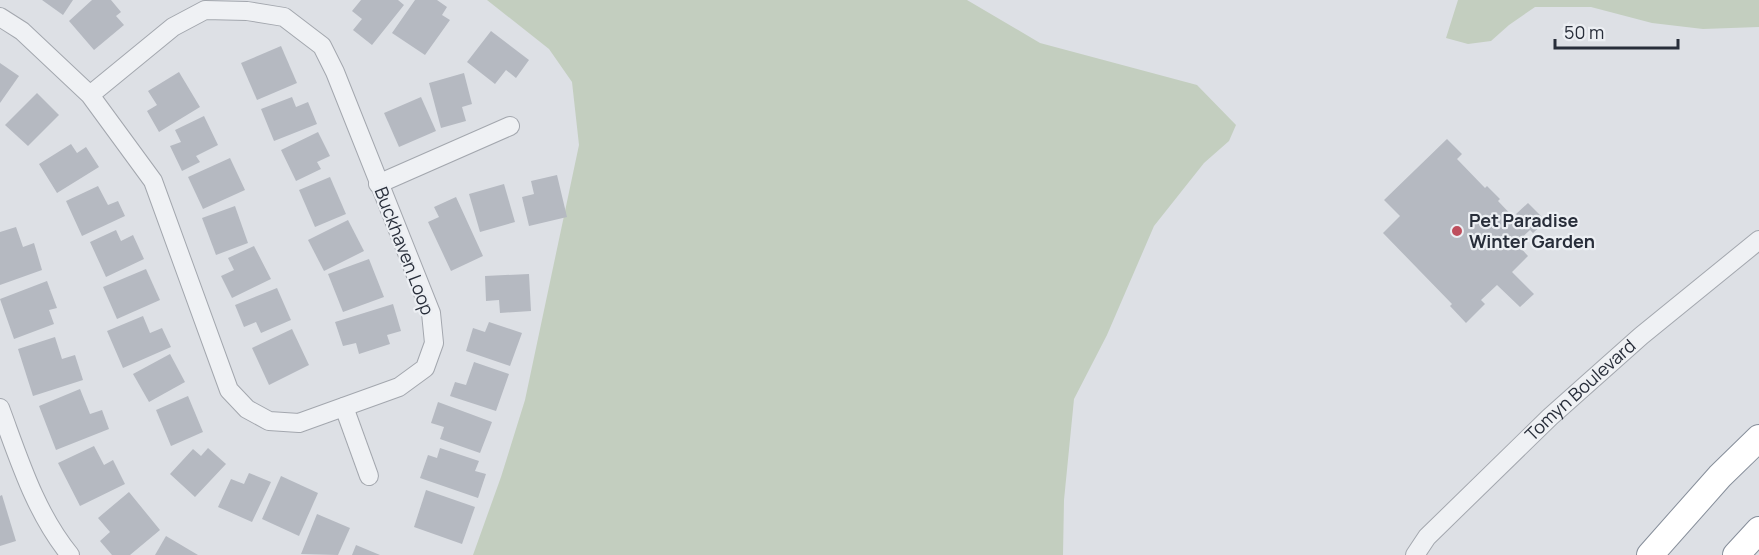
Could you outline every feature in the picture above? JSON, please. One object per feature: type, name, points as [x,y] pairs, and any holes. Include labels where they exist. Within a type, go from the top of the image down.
[{"type":"highway","points":[[1650,555],[1720,476],[1759,438]]},
{"type":"highway","points":[[1736,555],[1759,530]]},
{"type":"street","name":"Buckhaven Loop","points":[[0,17],[22,32],[90,95],[153,182],[230,390],[247,409],[269,421],[299,423],[399,387],[425,368],[434,343],[431,313],[335,72],[322,46],[284,17],[247,11],[205,10],[173,27],[90,95]]},
{"type":"street","points":[[378,184],[510,126]]},
{"type":"street","name":"Tomyn Boulevard","points":[[1415,555],[1427,537],[1550,417],[1641,336],[1759,240]]},
{"type":"street","points":[[344,407],[369,477]]},
{"type":"street","points":[[0,408],[28,486],[59,542],[70,555]]},
{"type":"green space","points":[[487,0],[967,0],[1040,43],[1197,85],[1236,125],[1229,141],[1204,163],[1154,226],[1107,335],[1074,399],[1064,500],[1063,555],[473,555],[525,400],[579,145],[572,82],[549,49]]},
{"type":"green space","points":[[1458,0],[1759,0],[1759,27],[1703,29],[1652,23],[1591,7],[1535,7],[1491,41],[1468,44],[1446,38]]},
{"type":"building","points":[[42,0],[73,0],[63,15]]},
{"type":"building","points":[[92,0],[111,0],[121,12],[116,16],[124,25],[94,50],[69,21]]},
{"type":"building","points":[[361,0],[398,0],[404,5],[372,45],[353,30],[362,19],[352,11]]},
{"type":"building","points":[[415,0],[437,0],[447,7],[442,15],[450,20],[425,55],[392,33]]},
{"type":"building","points":[[491,31],[529,60],[516,78],[506,70],[495,84],[467,62]]},
{"type":"building","points":[[281,46],[297,83],[257,100],[241,63]]},
{"type":"building","points":[[0,63],[19,76],[0,103]]},
{"type":"building","points":[[179,72],[200,107],[159,132],[147,111],[157,105],[148,91]]},
{"type":"building","points":[[464,73],[472,104],[462,107],[466,121],[441,128],[429,83]]},
{"type":"building","points":[[37,93],[59,115],[28,146],[5,125]]},
{"type":"building","points":[[292,97],[296,107],[308,102],[317,124],[274,141],[261,109]]},
{"type":"building","points":[[421,97],[436,131],[399,147],[384,113]]},
{"type":"building","points":[[204,116],[218,145],[196,156],[200,162],[182,171],[170,146],[181,142],[175,130]]},
{"type":"building","points":[[318,132],[330,156],[317,162],[321,169],[296,181],[281,150]]},
{"type":"building","name":"Pet Paradise Winter Garden","points":[[1447,139],[1462,154],[1457,159],[1485,188],[1487,186],[1500,199],[1498,201],[1518,222],[1521,219],[1516,214],[1528,203],[1546,221],[1533,233],[1530,230],[1516,243],[1528,256],[1512,272],[1534,294],[1520,307],[1497,285],[1481,300],[1485,304],[1466,323],[1450,306],[1452,304],[1383,233],[1400,216],[1384,200]]},
{"type":"building","points":[[71,144],[77,153],[86,147],[99,167],[57,193],[39,164]]},
{"type":"building","points":[[230,158],[245,190],[203,209],[188,177]]},
{"type":"building","points":[[557,175],[567,217],[529,226],[522,197],[534,194],[531,181]]},
{"type":"building","points":[[330,177],[346,214],[315,227],[299,190]]},
{"type":"building","points":[[504,184],[515,222],[480,232],[469,194]]},
{"type":"building","points":[[98,186],[108,205],[118,201],[125,216],[82,236],[66,201]]},
{"type":"building","points":[[456,197],[483,256],[451,271],[428,222],[439,217],[434,207]]},
{"type":"building","points":[[235,206],[248,243],[216,255],[202,218]]},
{"type":"building","points":[[348,220],[364,251],[324,271],[308,240]]},
{"type":"building","points":[[16,227],[23,247],[34,243],[42,270],[0,285],[0,232]]},
{"type":"building","points":[[116,230],[121,241],[133,235],[144,259],[106,277],[90,242]]},
{"type":"building","points":[[254,246],[271,279],[232,298],[221,276],[234,270],[228,258]]},
{"type":"building","points":[[369,259],[384,297],[343,312],[328,274]]},
{"type":"building","points":[[146,269],[160,300],[117,319],[103,287]]},
{"type":"building","points":[[529,274],[531,311],[500,313],[499,300],[486,301],[485,276]]},
{"type":"building","points":[[47,281],[57,308],[49,310],[54,324],[14,339],[0,299]]},
{"type":"building","points":[[277,288],[291,320],[261,333],[256,322],[244,327],[235,305]]},
{"type":"building","points":[[393,304],[401,331],[387,335],[390,344],[359,354],[356,343],[343,346],[335,322]]},
{"type":"building","points":[[143,316],[150,333],[162,328],[171,347],[123,368],[107,331]]},
{"type":"building","points":[[489,322],[522,333],[510,366],[466,351],[473,328],[485,332]]},
{"type":"building","points":[[292,329],[309,365],[269,385],[252,348]]},
{"type":"building","points":[[55,337],[62,359],[75,355],[83,380],[33,396],[18,349]]},
{"type":"building","points":[[170,354],[185,382],[149,402],[133,374]]},
{"type":"building","points":[[474,362],[509,374],[496,411],[450,396],[455,382],[466,385]]},
{"type":"building","points":[[80,389],[90,414],[102,410],[109,429],[56,450],[39,406]]},
{"type":"building","points":[[188,396],[203,432],[171,446],[156,410]]},
{"type":"building","points":[[438,402],[492,422],[480,453],[440,439],[444,427],[431,423]]},
{"type":"building","points":[[94,446],[104,465],[113,460],[125,484],[80,506],[58,463]]},
{"type":"building","points":[[208,448],[226,464],[195,497],[170,474],[193,449],[201,456]]},
{"type":"building","points":[[440,448],[479,461],[475,471],[486,474],[478,498],[420,478],[428,455],[437,458]]},
{"type":"building","points":[[249,473],[271,482],[252,522],[218,507],[231,479],[244,484]]},
{"type":"building","points":[[281,476],[318,493],[299,536],[262,519]]},
{"type":"building","points":[[426,490],[475,507],[462,544],[414,527]]},
{"type":"building","points":[[129,492],[160,530],[130,555],[112,555],[100,541],[110,532],[98,518]]},
{"type":"building","points":[[2,495],[16,541],[0,546],[0,496]]},
{"type":"building","points":[[317,514],[350,528],[338,555],[301,554]]},
{"type":"building","points":[[166,536],[198,555],[155,555]]},
{"type":"building","points":[[356,545],[380,555],[352,555]]},
{"type":"place","name":"Pet Paradise Winter Garden","points":[[1457,231]]}]
